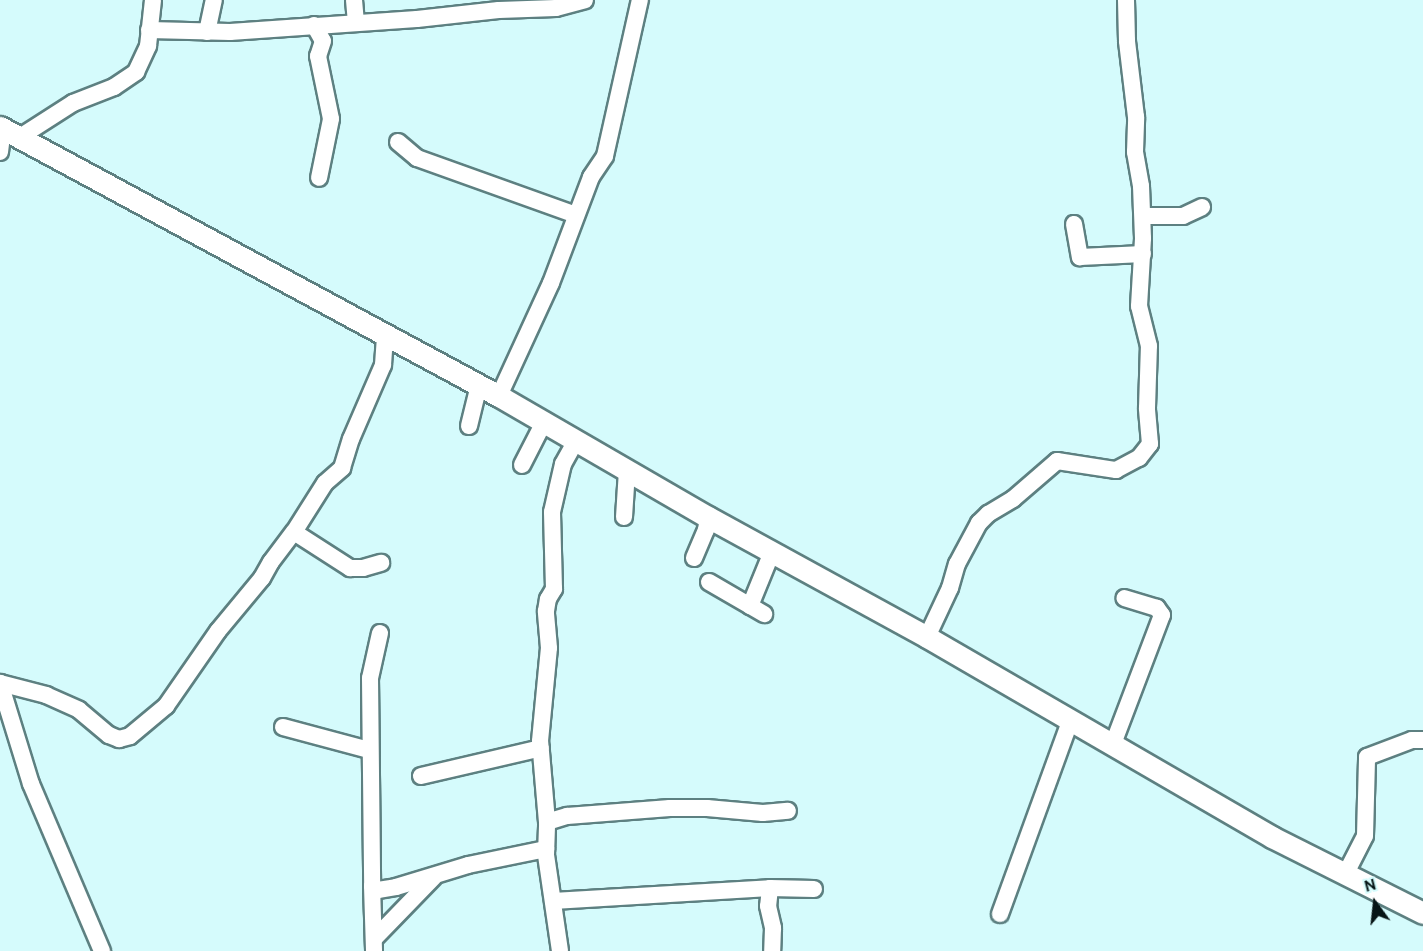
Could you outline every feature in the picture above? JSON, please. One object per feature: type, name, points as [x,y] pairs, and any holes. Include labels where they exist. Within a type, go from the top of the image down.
[{"type":"street","points":[[0,152],[7,131],[114,87],[136,72],[148,46],[153,0]]},
{"type":"street","points":[[207,32],[214,0]]},
{"type":"street","points":[[354,0],[356,22]]},
{"type":"street","points":[[149,30],[207,32],[314,25],[556,8],[585,0]]},
{"type":"street","points":[[499,396],[551,283],[591,177],[605,156],[640,0]]},
{"type":"street","points":[[927,637],[950,588],[957,564],[979,523],[988,514],[1013,499],[1057,461],[1116,470],[1125,467],[1147,450],[1150,444],[1147,397],[1149,346],[1139,306],[1143,216],[1135,152],[1136,117],[1127,41],[1126,0]]},
{"type":"street","points":[[314,25],[323,41],[318,56],[331,120],[319,177]]},
{"type":"street","points":[[7,131],[499,396],[708,518],[927,637],[1070,722],[1113,744],[1272,837],[1423,913]]},
{"type":"street","points":[[398,142],[417,158],[576,215]]},
{"type":"street","points":[[1143,216],[1183,216],[1202,207]]},
{"type":"street","points":[[1074,224],[1080,257],[1143,254]]},
{"type":"street","points":[[102,951],[31,784],[0,683],[46,695],[79,710],[109,735],[119,739],[130,736],[175,696],[193,665],[262,578],[325,483],[342,468],[351,438],[383,365],[385,333]]},
{"type":"street","points":[[469,426],[479,385]]},
{"type":"street","points":[[522,465],[544,422]]},
{"type":"street","points":[[560,951],[546,849],[547,822],[540,748],[549,648],[546,611],[548,599],[554,589],[552,512],[563,464],[576,441]]},
{"type":"street","points":[[624,517],[627,471]]},
{"type":"street","points":[[694,558],[706,530],[708,518]]},
{"type":"street","points":[[294,532],[350,568],[363,568],[381,562]]},
{"type":"street","points":[[709,582],[757,610],[772,552]]},
{"type":"street","points":[[1113,744],[1161,615],[1157,608],[1124,598]]},
{"type":"street","points":[[374,945],[369,750],[370,678],[380,633]]},
{"type":"street","points":[[1000,914],[1070,722]]},
{"type":"street","points":[[283,727],[369,750]]},
{"type":"street","points":[[1345,875],[1365,836],[1367,757],[1412,740],[1423,740]]},
{"type":"street","points":[[421,776],[540,748]]},
{"type":"street","points":[[547,822],[567,816],[670,808],[707,808],[763,813],[788,810]]},
{"type":"street","points":[[372,886],[378,890],[435,877],[468,865],[546,849]]},
{"type":"street","points":[[374,945],[435,877]]},
{"type":"street","points":[[553,901],[770,888],[814,889]]},
{"type":"street","points":[[770,888],[768,906],[773,928],[772,951]]}]
